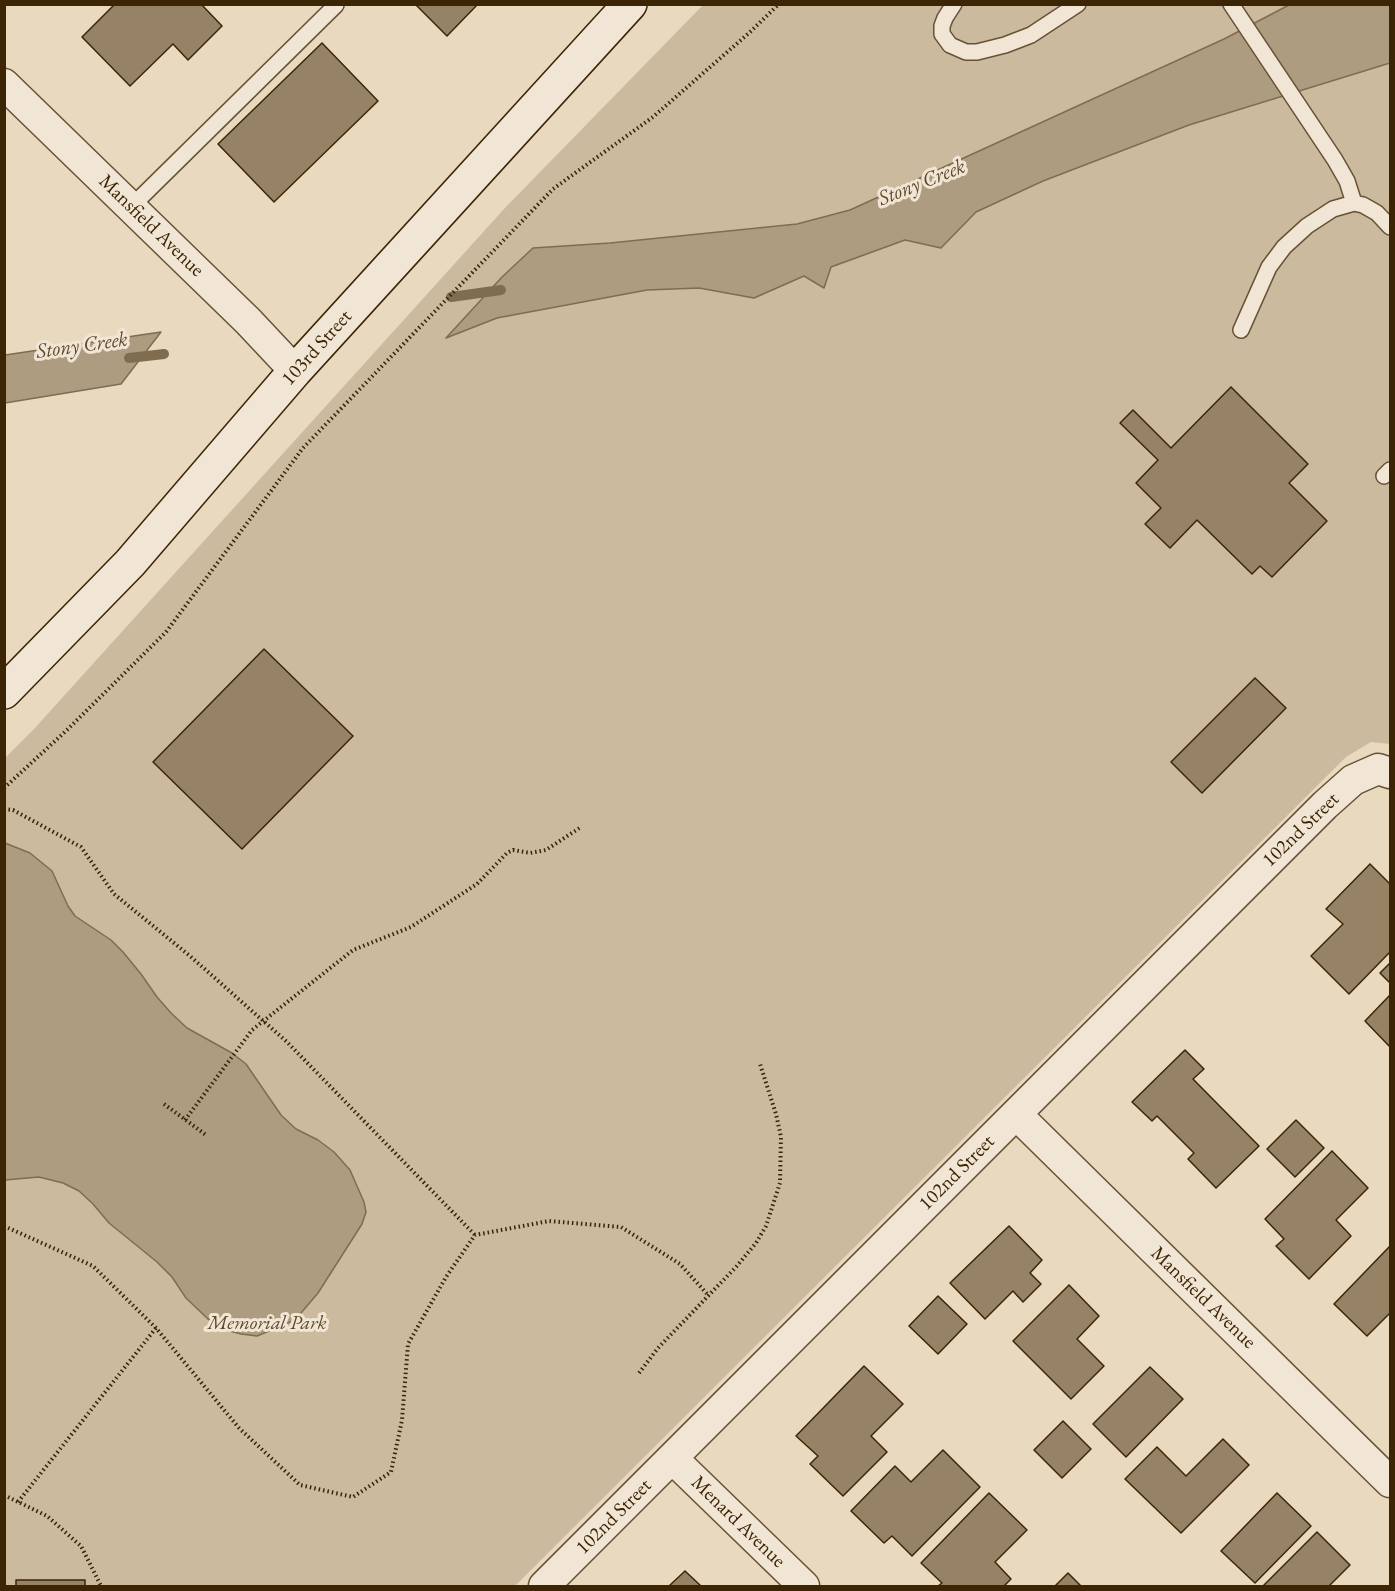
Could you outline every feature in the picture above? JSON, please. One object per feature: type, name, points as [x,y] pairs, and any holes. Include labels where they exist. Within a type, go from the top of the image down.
[{"type":"street","name":"103rd Street","points":[[4,692],[130,563],[295,371],[630,4]]},
{"type":"street","name":"Mansfield Avenue","points":[[4,84],[248,321],[295,371]]},
{"type":"street","name":"102nd Street","points":[[544,1587],[1325,805],[1353,780],[1384,771]]},
{"type":"street","name":"Mansfield Avenue","points":[[1016,1114],[1390,1482]]},
{"type":"street","name":"Menard Avenue","points":[[672,1458],[804,1587]]},
{"type":"lane","points":[[954,4],[945,18],[942,34],[950,45],[966,52],[987,50],[1031,35],[1078,4]]},
{"type":"lane","points":[[1231,4],[1335,160],[1347,181],[1354,202]]},
{"type":"lane","points":[[131,207],[336,5]]},
{"type":"lane","points":[[1241,330],[1269,267],[1284,247],[1307,226],[1333,209],[1354,202],[1377,213],[1390,227]]},
{"type":"path","points":[[4,788],[68,730],[166,632],[303,448],[553,189],[653,117],[749,33],[778,4]]},
{"type":"path","points":[[4,809],[13,810],[81,847],[114,894],[190,956],[287,1042],[475,1235]]},
{"type":"path","points":[[185,1120],[252,1030],[353,950],[411,927],[477,884],[507,853],[513,850],[537,853],[546,850],[581,827]]},
{"type":"path","points":[[639,1373],[658,1348],[709,1296],[756,1243],[766,1226],[780,1184],[781,1137],[760,1064]]},
{"type":"path","points":[[164,1104],[206,1135]]},
{"type":"path","points":[[4,1226],[93,1266],[156,1328],[239,1428],[300,1485],[353,1497],[391,1472],[402,1420],[408,1344],[446,1277],[475,1235],[549,1221],[621,1227],[680,1264],[709,1296]]},
{"type":"path","points":[[18,1502],[156,1328]]},
{"type":"path","points":[[4,1495],[47,1516],[81,1546],[101,1587]]},
{"type":"green space","name":"Memorial Park","points":[[703,5],[1390,5],[1390,744],[1371,742],[1346,757],[515,1586],[5,1586],[5,758],[34,729],[504,209]]},
{"type":"water","points":[[1289,5],[1390,5],[1390,63],[1189,125],[1043,181],[976,212],[941,248],[905,240],[831,267],[824,288],[804,276],[754,298],[699,288],[647,290],[497,318],[446,338],[502,277],[533,248],[610,243],[797,224],[850,210],[1224,39]]},
{"type":"water","points":[[161,332],[121,384],[5,403],[5,355]]},
{"type":"water","points":[[5,843],[30,853],[52,871],[75,916],[111,940],[123,952],[171,1013],[187,1028],[232,1053],[246,1064],[281,1115],[296,1129],[318,1140],[334,1152],[350,1170],[364,1202],[366,1212],[362,1224],[318,1293],[295,1320],[257,1336],[226,1330],[208,1319],[186,1298],[172,1277],[157,1262],[109,1223],[79,1191],[63,1183],[39,1177],[5,1180]]},
{"type":"building","points":[[115,4],[201,4],[222,26],[188,60],[173,44],[130,86],[82,37]]},
{"type":"building","points":[[415,4],[478,4],[447,36]]},
{"type":"building","points":[[322,43],[378,101],[274,202],[218,144]]},
{"type":"building","points":[[1231,387],[1308,464],[1289,483],[1327,521],[1272,577],[1260,566],[1252,574],[1197,520],[1170,548],[1145,524],[1161,508],[1136,483],[1158,460],[1120,423],[1133,410],[1171,448]]},
{"type":"building","points":[[264,649],[353,736],[242,849],[153,762]]},
{"type":"building","points":[[1255,678],[1286,708],[1202,793],[1171,762]]},
{"type":"building","points":[[1370,864],[1390,884],[1390,952],[1349,994],[1311,956],[1343,924],[1326,909]]},
{"type":"building","points":[[1390,963],[1390,983],[1380,973]]},
{"type":"building","points":[[1390,995],[1390,1047],[1365,1021]]},
{"type":"building","points":[[1185,1050],[1204,1069],[1193,1079],[1259,1146],[1216,1188],[1188,1159],[1194,1153],[1157,1116],[1152,1121],[1132,1102]]},
{"type":"building","points":[[1296,1120],[1324,1148],[1295,1177],[1267,1149]]},
{"type":"building","points":[[1332,1151],[1368,1188],[1336,1220],[1351,1236],[1309,1279],[1276,1246],[1284,1239],[1265,1219]]},
{"type":"building","points":[[1009,1226],[1042,1260],[1030,1273],[1041,1284],[1023,1302],[1013,1291],[985,1319],[950,1283]]},
{"type":"building","points":[[1390,1246],[1390,1313],[1367,1336],[1334,1304]]},
{"type":"building","points":[[1069,1285],[1099,1316],[1077,1339],[1104,1366],[1071,1399],[1013,1341]]},
{"type":"building","points":[[938,1296],[967,1324],[938,1354],[909,1326]]},
{"type":"building","points":[[864,1366],[903,1404],[871,1436],[887,1452],[843,1496],[810,1464],[818,1456],[796,1436]]},
{"type":"building","points":[[1150,1367],[1183,1399],[1126,1457],[1093,1424]]},
{"type":"building","points":[[1063,1421],[1091,1449],[1062,1478],[1034,1450]]},
{"type":"building","points":[[1223,1439],[1249,1465],[1181,1533],[1125,1479],[1157,1447],[1186,1476]]},
{"type":"building","points":[[943,1450],[980,1487],[912,1556],[892,1536],[884,1543],[851,1511],[895,1466],[911,1482]]},
{"type":"building","points":[[989,1493],[1027,1530],[995,1562],[1011,1579],[1004,1586],[938,1586],[942,1583],[921,1563]]},
{"type":"building","points":[[1277,1493],[1311,1526],[1255,1583],[1221,1551]]},
{"type":"building","points":[[1317,1532],[1350,1565],[1329,1586],[1263,1586]]},
{"type":"building","points":[[685,1571],[701,1586],[669,1586]]},
{"type":"building","points":[[1068,1573],[1081,1586],[1055,1586]]},
{"type":"building","points":[[16,1580],[85,1580],[85,1586],[16,1586]]},
{"type":"waterway","name":"Stony Creek","points":[[451,297],[501,290]]},
{"type":"waterway","name":"Stony Creek","points":[[129,358],[164,354]]}]
